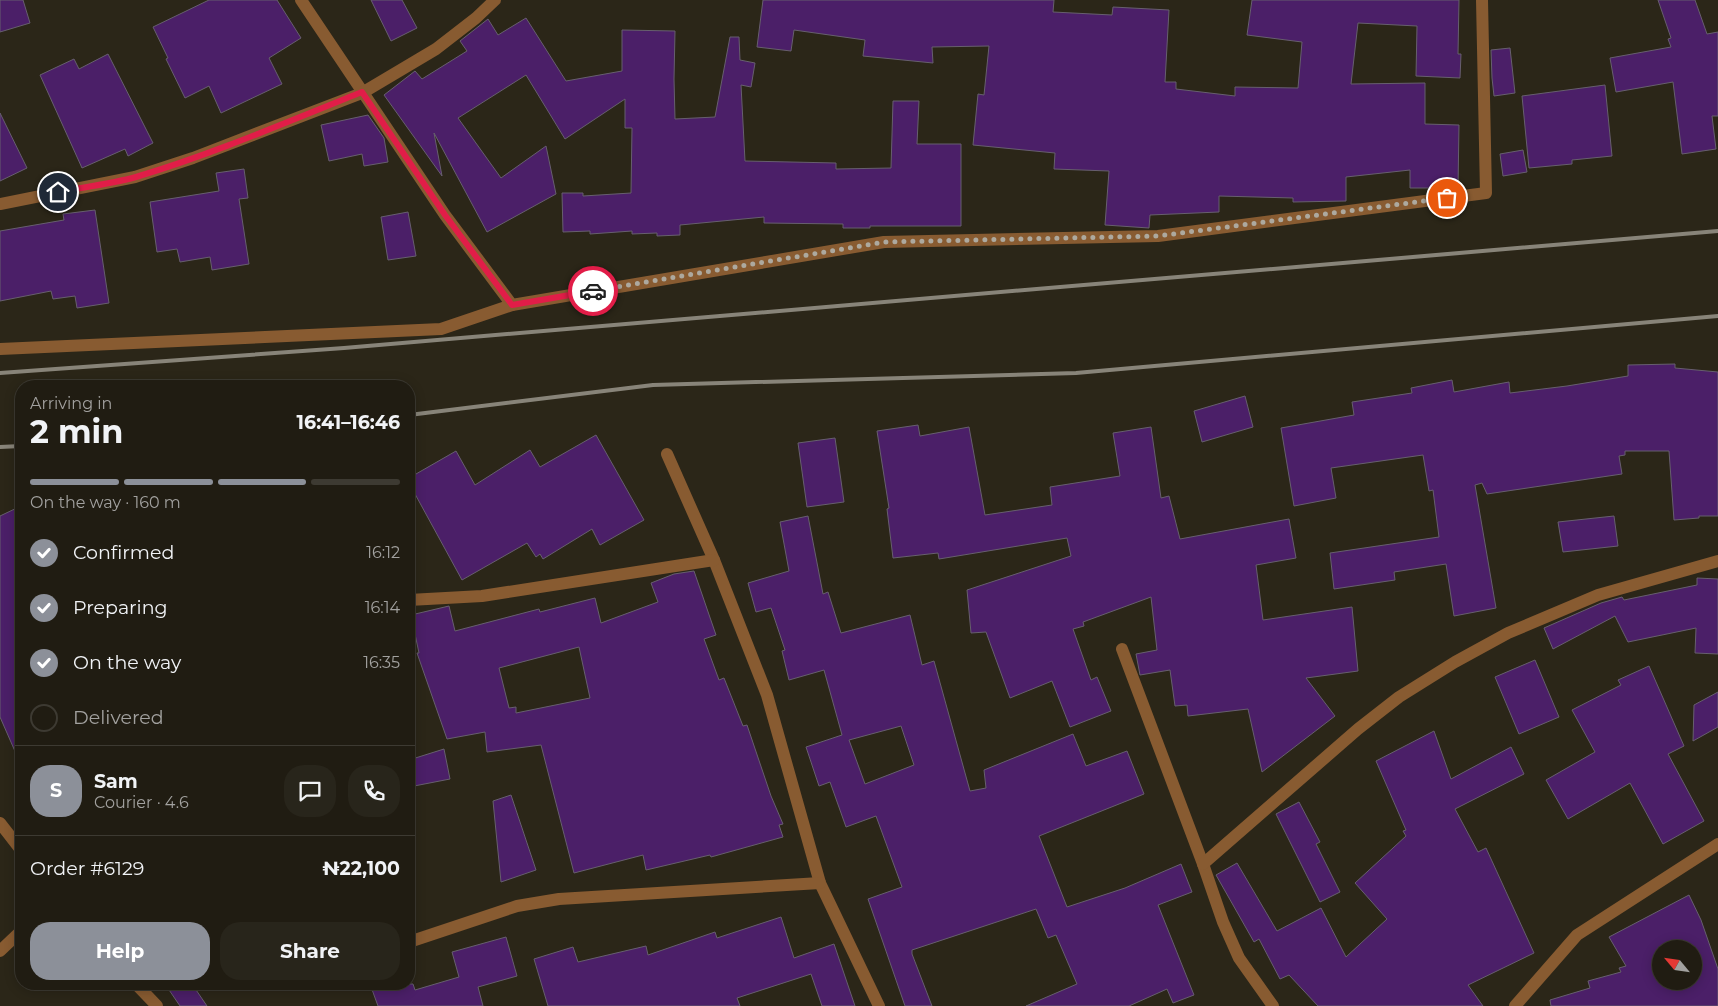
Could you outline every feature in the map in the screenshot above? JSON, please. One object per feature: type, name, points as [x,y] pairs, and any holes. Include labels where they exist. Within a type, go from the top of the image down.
[{"type":"street","points":[[301,0],[445,215],[512,305]]},
{"type":"street","points":[[0,204],[135,177],[192,158],[362,92],[436,49],[476,18],[495,0]]},
{"type":"street","points":[[0,348],[441,329],[512,305],[884,242],[1158,236],[1486,193],[1482,0]]},
{"type":"street","points":[[667,454],[714,560],[767,695],[820,882],[878,1006]]},
{"type":"street","points":[[415,600],[482,596],[714,560]]},
{"type":"street","points":[[1203,864],[1365,724],[1399,697],[1455,662],[1508,632],[1598,595],[1718,561]]},
{"type":"street","points":[[1122,649],[1223,922],[1239,958],[1273,1006]]},
{"type":"street","points":[[0,823],[15,842]]},
{"type":"street","points":[[1515,1006],[1577,936],[1718,844]]},
{"type":"street","points":[[415,940],[517,906],[559,899],[820,882]]},
{"type":"street","points":[[0,951],[15,937]]},
{"type":"street","points":[[142,990],[157,1006]]},
{"type":"building","points":[[0,0],[23,0],[30,23],[0,32]]},
{"type":"building","points":[[209,0],[277,0],[301,38],[269,58],[282,84],[221,113],[209,86],[185,98],[153,27]]},
{"type":"building","points":[[371,0],[402,0],[417,28],[391,41]]},
{"type":"building","points":[[763,0],[1054,0],[1053,12],[1112,15],[1113,7],[1169,10],[1165,82],[1176,82],[1176,89],[1235,96],[1235,87],[1298,88],[1302,42],[1247,35],[1252,0],[1459,0],[1458,54],[1461,54],[1460,78],[1416,76],[1417,26],[1358,23],[1351,84],[1425,83],[1425,124],[1459,125],[1458,188],[1410,188],[1410,170],[1346,177],[1346,201],[1293,202],[1293,198],[1219,196],[1219,212],[1150,215],[1149,228],[1105,225],[1109,171],[1054,169],[1055,153],[973,145],[978,94],[984,95],[989,46],[932,47],[933,63],[863,56],[865,40],[794,30],[791,51],[757,47]]},
{"type":"building","points":[[1658,0],[1695,0],[1707,34],[1718,32],[1718,116],[1712,116],[1716,149],[1682,154],[1673,82],[1616,92],[1610,58],[1671,47],[1668,39],[1671,38]]},
{"type":"building","points":[[526,18],[566,81],[622,71],[622,30],[675,31],[675,119],[715,117],[730,37],[739,37],[740,60],[755,63],[751,87],[741,85],[745,161],[836,163],[836,169],[891,168],[893,101],[919,101],[917,144],[961,144],[961,226],[870,226],[870,228],[843,228],[843,224],[764,223],[764,217],[680,225],[680,235],[657,236],[657,233],[632,234],[632,231],[590,234],[590,231],[563,232],[562,193],[583,193],[583,196],[631,193],[632,128],[625,128],[625,99],[565,139],[526,75],[458,118],[501,178],[546,146],[556,194],[487,232],[434,133],[442,176],[384,95],[415,71],[422,79],[467,51],[460,41],[488,19],[498,35]]},
{"type":"building","points":[[1510,48],[1515,93],[1494,96],[1491,50]]},
{"type":"building","points":[[108,54],[153,143],[128,156],[125,149],[82,168],[40,75],[74,59],[79,69]]},
{"type":"building","points":[[1605,85],[1612,156],[1572,160],[1572,164],[1529,168],[1522,96]]},
{"type":"building","points":[[0,113],[27,168],[0,181]]},
{"type":"building","points":[[368,115],[384,138],[388,162],[364,166],[362,154],[329,161],[321,125]]},
{"type":"building","points":[[1523,150],[1527,172],[1503,176],[1500,154]]},
{"type":"building","points":[[244,169],[248,198],[239,199],[249,264],[212,270],[210,257],[180,262],[177,249],[157,252],[150,202],[219,191],[216,173]]},
{"type":"building","points":[[95,210],[109,303],[77,308],[75,296],[53,299],[51,291],[0,301],[0,231],[64,220],[63,214]]},
{"type":"building","points":[[408,212],[416,256],[388,260],[381,217]]},
{"type":"building","points":[[1675,364],[1675,368],[1718,372],[1718,516],[1699,516],[1699,518],[1674,520],[1669,451],[1625,451],[1625,455],[1619,456],[1622,474],[1487,494],[1482,483],[1475,485],[1496,608],[1454,616],[1446,564],[1394,572],[1395,580],[1334,589],[1330,553],[1439,537],[1433,490],[1429,491],[1423,455],[1331,468],[1336,498],[1294,506],[1281,428],[1354,415],[1352,402],[1412,393],[1411,388],[1452,380],[1454,392],[1509,382],[1510,393],[1628,376],[1628,365]]},
{"type":"building","points":[[1245,396],[1253,427],[1202,442],[1194,411]]},
{"type":"building","points":[[918,425],[920,436],[969,427],[985,515],[1052,505],[1050,487],[1120,476],[1113,433],[1151,427],[1161,498],[1169,496],[1180,539],[1289,519],[1296,558],[1256,565],[1263,620],[1352,607],[1358,671],[1306,678],[1335,716],[1262,772],[1248,709],[1188,716],[1187,705],[1175,706],[1170,670],[1140,675],[1136,654],[1157,650],[1151,597],[1083,622],[1084,626],[1073,629],[1091,680],[1097,677],[1111,711],[1070,727],[1052,681],[1010,698],[986,632],[971,633],[967,590],[1071,556],[1067,538],[939,559],[938,553],[893,558],[887,509],[889,508],[877,431]]},
{"type":"building","points":[[596,435],[644,520],[600,545],[592,529],[543,559],[540,554],[536,557],[527,543],[462,580],[415,494],[415,475],[456,451],[475,485],[530,450],[540,467]]},
{"type":"building","points":[[835,438],[844,502],[807,507],[798,443]]},
{"type":"building","points":[[15,509],[15,751],[0,717],[0,516]]},
{"type":"building","points":[[808,516],[823,594],[828,592],[841,633],[910,615],[922,665],[934,661],[970,791],[986,788],[984,770],[1073,734],[1086,766],[1127,751],[1144,794],[1039,836],[1067,907],[1125,888],[1181,864],[1192,892],[1158,905],[1194,995],[1173,1003],[1167,989],[1129,1006],[1026,1006],[1077,984],[1056,935],[1048,938],[1036,909],[912,950],[932,1006],[905,1006],[868,899],[902,887],[876,816],[846,827],[830,782],[819,786],[806,747],[842,735],[824,670],[789,680],[782,651],[785,650],[771,608],[756,612],[748,583],[789,571],[780,522]],"holes":[[[901,726],[914,765],[865,784],[849,740]]]},
{"type":"building","points":[[1614,516],[1618,546],[1563,552],[1558,522]]},
{"type":"building","points":[[694,571],[716,635],[704,639],[719,680],[724,678],[743,726],[747,725],[771,796],[783,824],[779,825],[783,837],[711,857],[710,855],[646,870],[643,855],[574,873],[541,745],[487,752],[485,732],[447,739],[417,653],[419,653],[415,634],[415,614],[449,606],[455,631],[539,609],[540,612],[595,598],[601,623],[658,602],[651,583],[674,574]],"holes":[[[579,647],[590,698],[516,713],[516,707],[509,708],[499,668]]]},
{"type":"building","points":[[1697,578],[1718,579],[1718,654],[1695,653],[1696,628],[1628,642],[1615,616],[1553,649],[1544,628],[1601,603],[1622,597],[1624,600],[1697,585]]},
{"type":"building","points":[[1535,660],[1559,717],[1519,734],[1495,677]]},
{"type":"building","points":[[1649,666],[1684,746],[1668,754],[1704,821],[1663,844],[1630,783],[1568,819],[1546,780],[1595,752],[1572,710],[1621,685],[1618,680]]},
{"type":"building","points":[[1718,692],[1718,727],[1693,741],[1694,705]]},
{"type":"building","points":[[1434,731],[1451,779],[1511,747],[1524,774],[1455,809],[1478,852],[1486,848],[1534,953],[1468,985],[1483,1006],[1318,1006],[1289,975],[1280,979],[1259,939],[1254,942],[1216,875],[1237,863],[1277,931],[1321,908],[1346,957],[1387,919],[1355,883],[1406,836],[1403,831],[1406,830],[1376,761]]},
{"type":"building","points":[[444,749],[450,779],[415,786],[415,758]]},
{"type":"building","points":[[511,795],[536,870],[501,882],[493,801]]},
{"type":"building","points":[[1299,802],[1320,842],[1316,844],[1340,892],[1320,902],[1276,814]]},
{"type":"building","points":[[1689,895],[1701,920],[1718,969],[1718,1006],[1551,1006],[1550,1000],[1590,988],[1588,981],[1621,972],[1619,968],[1626,966],[1609,937]]},
{"type":"building","points":[[781,917],[794,958],[834,944],[855,1006],[822,1006],[811,974],[737,998],[740,1006],[548,1006],[534,959],[573,947],[578,962],[646,946],[648,955],[715,932],[717,938]]},
{"type":"building","points":[[506,937],[517,976],[478,987],[483,1006],[378,1006],[372,990],[415,990],[459,977],[452,952]]},
{"type":"building","points":[[169,990],[196,990],[207,1006],[180,1006]]},
{"type":"railway","points":[[0,373],[344,348],[1718,231]]},
{"type":"railway","points":[[415,414],[653,385],[1076,373],[1718,316]]},
{"type":"railway","points":[[0,447],[15,446]]},
{"type":"way so far","points":[[593,291],[884,242],[1158,236],[1447,198]]},
{"type":"route","points":[[58,192],[135,177],[164,168],[362,92],[445,215],[512,305],[593,291]]}]
